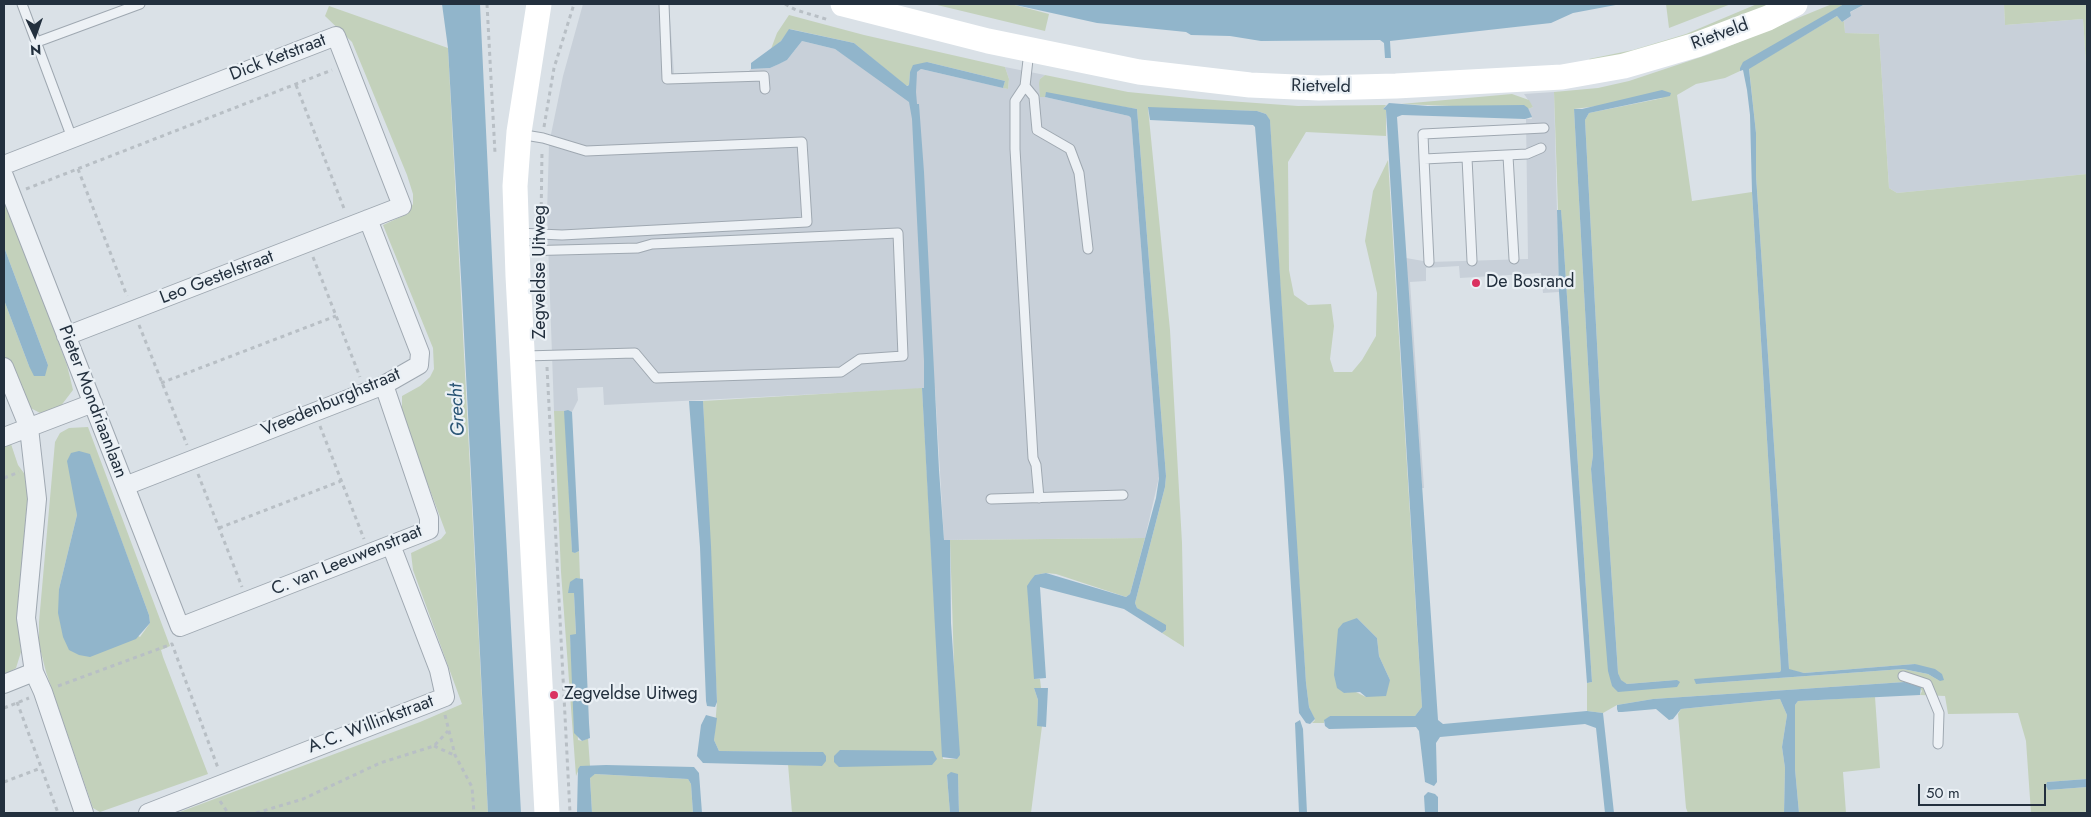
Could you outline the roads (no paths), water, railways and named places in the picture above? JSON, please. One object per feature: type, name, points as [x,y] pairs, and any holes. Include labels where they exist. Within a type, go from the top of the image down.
[{"type":"main road","name":"Zegveldse Uitweg","points":[[539,4],[531,136],[516,186],[517,242],[533,356],[548,813]]},
{"type":"main road","name":"Rietveld","points":[[843,4],[1029,50],[1139,72],[1250,85],[1319,88],[1538,80],[1624,66],[1696,45],[1768,18],[1795,4]]},
{"type":"street","name":"Dick Ketstraat","points":[[4,165],[336,36],[402,206],[368,219]]},
{"type":"street","name":"Pieter Mondriaanlaan","points":[[4,176],[180,627]]},
{"type":"street","name":"Leo Gestelstraat","points":[[66,336],[368,219]]},
{"type":"street","name":"Vreedenburghstraat","points":[[125,486],[384,385],[419,365],[420,353],[368,219]]},
{"type":"street","points":[[4,367],[29,428],[37,499],[26,618],[34,672],[43,692],[84,813]]},
{"type":"street","name":"C. van Leeuwenstraat","points":[[180,627],[429,530],[429,518],[384,385]]},
{"type":"street","points":[[4,437],[92,403]]},
{"type":"street","name":"A.C. Willinkstraat","points":[[148,813],[445,697],[439,670],[391,545]]},
{"type":"street","points":[[4,684],[34,672]]},
{"type":"lane","points":[[22,4],[72,138]]},
{"type":"lane","points":[[37,42],[140,4]]},
{"type":"lane","points":[[664,4],[667,79],[764,76],[765,88]]},
{"type":"lane","points":[[1029,50],[1026,86],[1015,101],[1015,149],[1032,458],[1036,465],[1039,498]]},
{"type":"lane","points":[[1026,86],[1034,97],[1037,130],[1070,149],[1079,174],[1088,249]]},
{"type":"lane","points":[[1429,262],[1423,134],[1544,128]]},
{"type":"lane","points":[[517,242],[541,234],[562,235],[807,222],[802,142],[586,152],[531,136]]},
{"type":"lane","points":[[1424,159],[1508,156],[1534,152],[1541,148]]},
{"type":"lane","points":[[1508,156],[1514,260]]},
{"type":"lane","points":[[1467,158],[1472,261]]},
{"type":"lane","points":[[517,242],[542,251],[638,248],[652,244],[898,233],[903,356],[860,359],[841,372],[656,378],[635,353],[533,356]]},
{"type":"lane","points":[[991,499],[1123,495]]},
{"type":"lane","points":[[1904,676],[1927,684],[1939,713],[1938,744]]},
{"type":"water","points":[[442,4],[480,4],[521,813],[488,813],[448,48]]},
{"type":"water","points":[[1011,4],[1621,4],[1573,13],[1551,23],[1390,41],[1391,58],[1385,58],[1384,43],[1380,40],[1261,41],[1230,36],[1191,35],[1186,32],[1097,23]]},
{"type":"water","points":[[1844,4],[1865,4],[1850,12],[1851,16],[1842,22],[1837,16],[1749,69],[1756,133],[1756,176],[1789,669],[1804,673],[1915,664],[1935,669],[1942,674],[1944,680],[1940,681],[1928,674],[1903,669],[1696,684],[1694,679],[1780,672],[1781,670],[1752,192],[1750,115],[1743,70],[1740,71],[1740,68],[1743,62]]},
{"type":"water","points":[[789,29],[854,43],[907,86],[909,85],[910,72],[913,65],[927,62],[1005,81],[1003,88],[921,69],[917,72],[916,92],[917,104],[919,104],[924,172],[939,470],[944,540],[950,540],[951,623],[960,755],[957,759],[942,757],[922,388],[924,388],[924,361],[912,119],[909,102],[835,49],[802,41],[787,60],[770,68],[751,69],[751,63],[781,41]]},
{"type":"water","points":[[1662,90],[1671,93],[1670,96],[1589,113],[1585,120],[1601,418],[1618,673],[1621,680],[1627,684],[1677,680],[1680,682],[1677,687],[1618,692],[1612,686],[1608,671],[1591,469],[1593,455],[1574,109],[1582,109]]},
{"type":"water","points":[[1046,92],[1137,109],[1166,476],[1165,487],[1135,603],[1137,608],[1166,625],[1166,630],[1162,633],[1124,609],[1040,587],[1046,678],[1034,679],[1027,586],[1035,575],[1046,573],[1126,597],[1130,594],[1156,498],[1159,478],[1131,118],[1045,97]]},
{"type":"water","points":[[1389,103],[1428,106],[1524,105],[1528,108],[1532,117],[1525,119],[1402,115],[1397,117],[1438,720],[1443,724],[1587,711],[1603,713],[1614,813],[1605,813],[1596,728],[1585,724],[1440,737],[1436,743],[1437,782],[1434,786],[1425,782],[1419,731],[1416,727],[1329,729],[1325,726],[1324,720],[1330,716],[1415,716],[1422,707],[1386,110],[1383,109]]},
{"type":"water","points":[[1148,107],[1257,111],[1266,114],[1270,120],[1306,683],[1309,707],[1315,719],[1310,724],[1306,723],[1299,713],[1284,477],[1255,127],[1253,125],[1150,120]]},
{"type":"water","points":[[1557,210],[1561,210],[1563,235],[1592,682],[1587,683],[1559,292]]},
{"type":"water","points":[[4,247],[48,365],[45,376],[34,376],[4,300]]},
{"type":"water","points":[[689,401],[703,401],[711,546],[717,702],[715,707],[707,706],[706,701],[700,547]]},
{"type":"water","points":[[564,411],[572,412],[579,551],[575,553],[572,552]]},
{"type":"water","points":[[79,451],[90,454],[149,615],[150,623],[136,639],[90,657],[79,655],[69,650],[63,637],[58,613],[59,589],[77,515],[67,461],[71,453]]},
{"type":"water","points":[[576,578],[583,579],[590,738],[582,741],[574,733],[570,635],[576,634],[574,593],[568,593],[570,582]]},
{"type":"water","points":[[1357,618],[1377,638],[1379,656],[1390,680],[1386,696],[1366,697],[1360,692],[1344,693],[1337,688],[1334,675],[1338,629],[1343,623]]},
{"type":"water","points":[[1905,682],[1921,687],[1920,695],[1798,701],[1795,705],[1795,769],[1799,813],[1784,813],[1785,768],[1782,747],[1787,715],[1780,699],[1681,709],[1673,719],[1669,720],[1656,709],[1618,712],[1617,709],[1617,705],[1653,699]]},
{"type":"water","points":[[1034,688],[1048,688],[1046,727],[1037,726],[1038,700]]},
{"type":"water","points":[[706,715],[717,718],[714,740],[719,751],[823,752],[826,756],[826,761],[822,766],[703,763],[697,756],[701,725]]},
{"type":"water","points":[[1300,720],[1303,729],[1307,813],[1299,813],[1295,723]]},
{"type":"water","points":[[840,750],[933,751],[937,759],[932,765],[839,767],[834,762],[834,756]]},
{"type":"water","points":[[580,766],[694,767],[699,773],[702,813],[693,813],[691,784],[688,779],[595,774],[590,778],[592,813],[577,813],[578,769]]},
{"type":"water","points":[[951,772],[958,774],[959,813],[950,813],[947,775]]},
{"type":"water","points":[[2087,779],[2087,787],[2048,790],[2046,786],[2047,782]]},
{"type":"water","points":[[1428,792],[1438,797],[1438,813],[1425,813],[1424,796]]},
{"type":"place","name":"De Bosrand","points":[[1476,283]]},
{"type":"place","name":"Zegveldse Uitweg","points":[[554,695]]},
{"type":"water label","name":"Grecht","points":[[458,410]]}]
